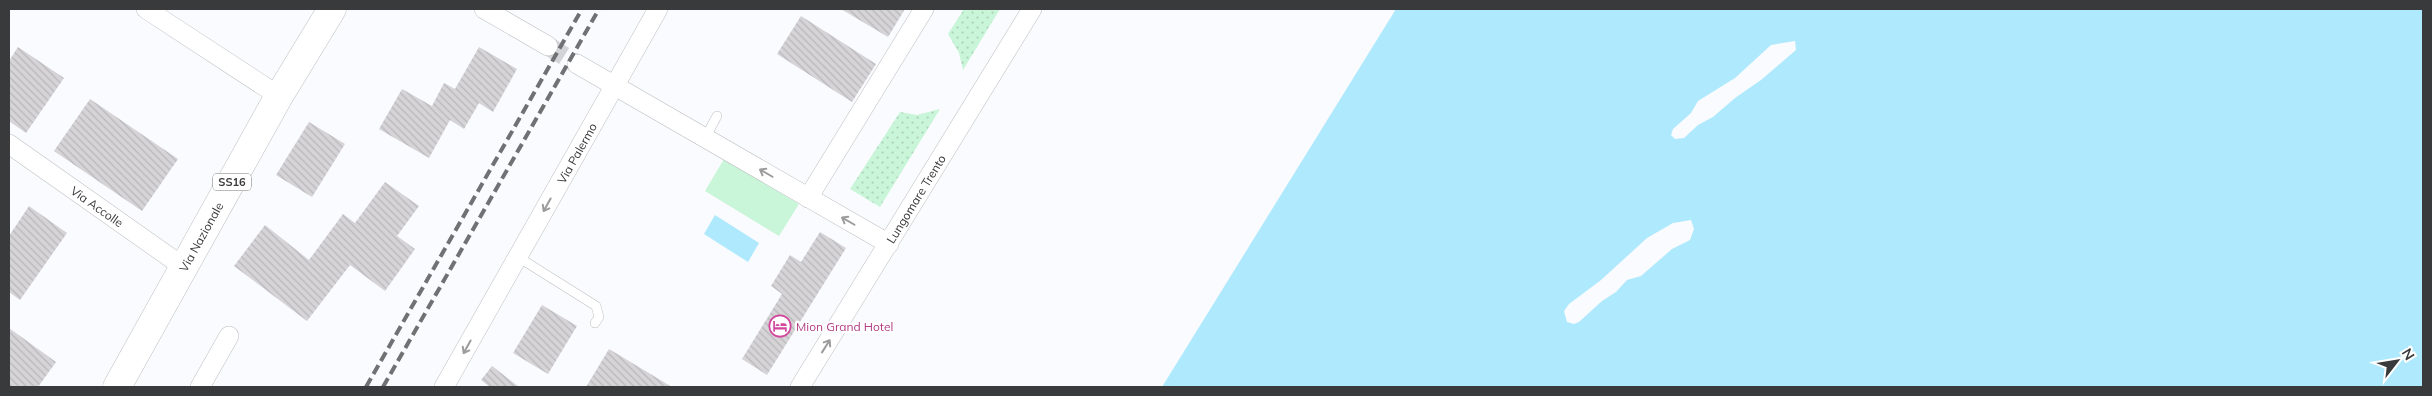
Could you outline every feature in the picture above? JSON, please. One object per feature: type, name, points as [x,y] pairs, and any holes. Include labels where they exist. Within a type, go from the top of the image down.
[{"type":"main road","name":"Via Nazionale","points":[[117,387],[280,96],[332,9]]},
{"type":"street","points":[[146,9],[280,96]]},
{"type":"street","points":[[484,9],[548,46]]},
{"type":"street","name":"Via Palermo","points":[[444,387],[658,9]]},
{"type":"street","points":[[808,198],[924,9]]},
{"type":"street","name":"Lungomare Trento","points":[[800,387],[1032,9]]},
{"type":"street","points":[[577,64],[889,244]]},
{"type":"street","name":"Via Accolle","points":[[9,144],[185,268]]},
{"type":"street","points":[[200,387],[229,336]]},
{"type":"lane","points":[[705,138],[717,116]]},
{"type":"lane","points":[[518,257],[596,306],[599,317],[595,323]]},
{"type":"green space","points":[[964,9],[1000,9],[963,70],[959,53],[948,34]]},
{"type":"green space","points":[[940,109],[880,207],[850,189],[900,112],[917,115]]},
{"type":"green space","points":[[724,159],[799,204],[779,236],[705,191]]},
{"type":"water","points":[[1396,9],[2423,9],[2423,387],[1162,387]]},
{"type":"water","points":[[715,215],[759,243],[748,262],[704,234]]},
{"type":"pier","points":[[1795,41],[1796,50],[1713,117],[1698,125],[1684,138],[1675,139],[1671,135],[1673,129],[1691,113],[1698,101],[1735,78],[1771,45]]},
{"type":"pier","points":[[1691,220],[1694,229],[1690,240],[1672,249],[1641,276],[1627,280],[1616,292],[1602,301],[1579,322],[1574,324],[1567,322],[1564,311],[1569,304],[1601,280],[1647,238],[1673,223]]},
{"type":"building","points":[[841,9],[905,9],[888,37]]},
{"type":"building","points":[[801,16],[876,64],[852,102],[777,54]]},
{"type":"building","points":[[18,47],[64,78],[26,133],[9,121],[9,61]]},
{"type":"building","points":[[479,47],[517,69],[493,112],[479,103],[464,129],[450,120],[429,158],[379,129],[402,89],[432,106],[444,83],[455,89]]},
{"type":"building","points":[[90,99],[178,159],[142,211],[54,151]]},
{"type":"building","points":[[309,122],[345,144],[312,197],[276,175]]},
{"type":"building","points":[[385,182],[419,206],[397,236],[415,249],[385,291],[350,265],[307,321],[234,266],[265,225],[309,260],[343,214],[355,223]]},
{"type":"building","points":[[29,206],[67,233],[20,300],[9,292],[9,236]]},
{"type":"building","name":"Mion Grand Hotel","points":[[820,232],[846,248],[767,375],[742,359],[782,294],[771,286],[790,255],[801,262]]},
{"type":"building","points":[[542,305],[577,326],[548,374],[513,353]]},
{"type":"building","points":[[9,328],[56,362],[38,387],[9,387]]},
{"type":"building","points":[[609,349],[672,387],[586,387]]},
{"type":"building","points":[[492,366],[519,387],[490,387],[481,380]]},
{"type":"tunnel","points":[[548,46],[577,64]]},
{"type":"railway","points":[[366,387],[582,9]]},
{"type":"railway","points":[[383,387],[599,9]]},
{"type":"place","name":"Mion Grand Hotel","points":[[780,326]]}]
